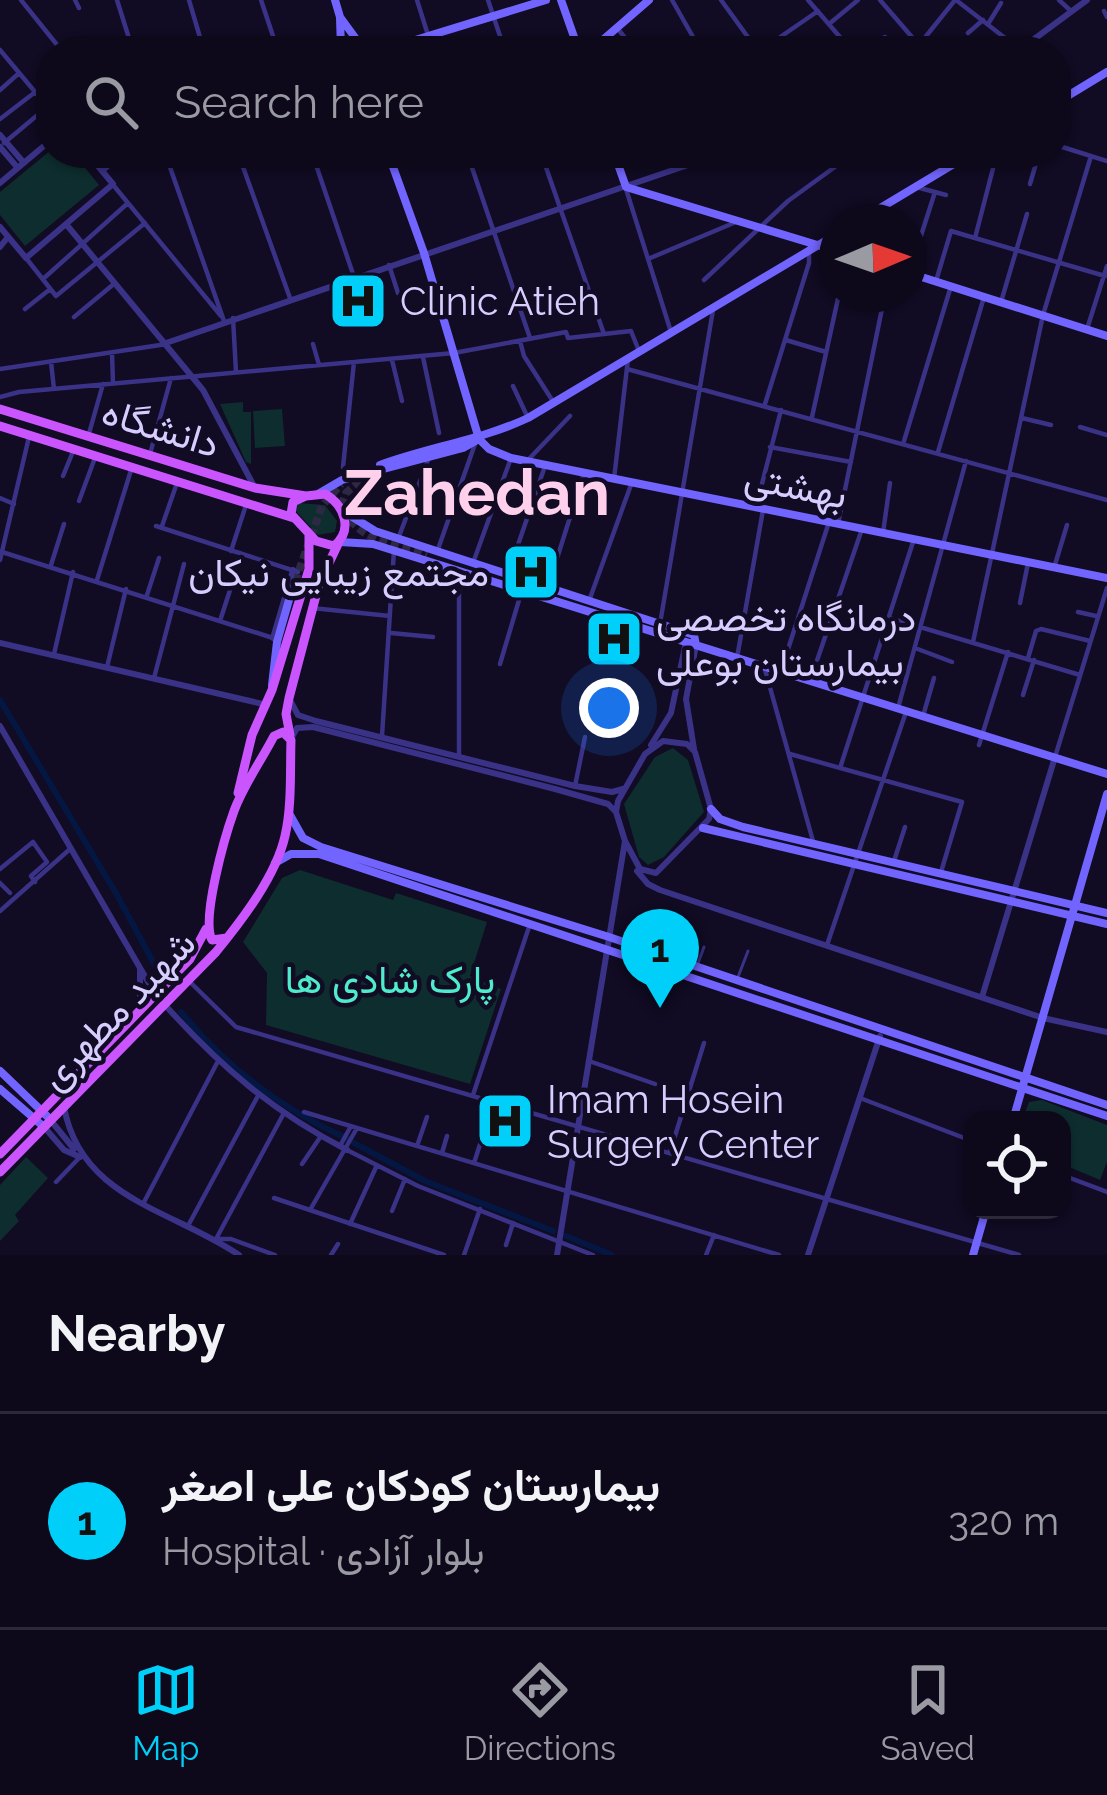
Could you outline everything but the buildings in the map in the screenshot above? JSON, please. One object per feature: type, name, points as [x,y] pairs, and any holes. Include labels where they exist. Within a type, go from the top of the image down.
[{"type":"main road","points":[[334,0],[341,36]]},
{"type":"main road","points":[[431,36],[546,0]]},
{"type":"main road","points":[[561,0],[574,36]]},
{"type":"main road","points":[[608,36],[649,0]]},
{"type":"main road","points":[[340,17],[355,36]]},
{"type":"main road","points":[[1071,94],[1107,73]]},
{"type":"main road","points":[[393,168],[479,439]]},
{"type":"main road","points":[[619,168],[626,187],[741,220],[819,249]]},
{"type":"main road","points":[[888,204],[948,168]]},
{"type":"main road","points":[[819,244],[671,332],[628,363],[528,418],[464,448],[337,482],[293,502],[294,518],[324,545],[364,542],[394,550],[902,709],[981,740],[1107,774]]},
{"type":"main road","points":[[927,278],[1107,336]]},
{"type":"main road","name":"دانشگاه","points":[[0,409],[255,488],[312,495]]},
{"type":"main road","name":"دانشگاه","points":[[0,426],[294,518]]},
{"type":"main road","points":[[380,465],[440,445],[479,439]]},
{"type":"main road","name":"بهشتی","points":[[479,439],[511,458],[1107,578]]},
{"type":"main road","points":[[312,495],[328,496],[367,528],[517,589]]},
{"type":"main road","points":[[291,740],[286,714],[289,698],[324,568],[346,526],[342,511]]},
{"type":"main road","points":[[227,938],[212,940],[208,924],[252,735],[267,705],[309,569],[309,534]]},
{"type":"main road","points":[[432,554],[694,635],[691,643]]},
{"type":"main road","points":[[272,690],[271,671],[291,593]]},
{"type":"main road","points":[[287,642],[303,646]]},
{"type":"main road","points":[[267,705],[286,714]]},
{"type":"main road","points":[[234,808],[274,736],[283,732],[291,740]]},
{"type":"main road","name":"شهید مطهری","points":[[0,1172],[227,938],[283,845],[291,740]]},
{"type":"main road","points":[[1016,1111],[1107,794]]},
{"type":"main road","points":[[711,809],[729,827],[1071,910],[1107,924]]},
{"type":"main road","points":[[288,811],[303,838],[322,848],[609,937],[881,1034]]},
{"type":"main road","points":[[703,828],[729,827],[813,841],[859,858],[940,872],[1014,896]]},
{"type":"main road","points":[[274,863],[291,854],[319,854],[1107,1106]]},
{"type":"main road","points":[[1071,910],[1107,913]]},
{"type":"main road","name":"شهید مطهری","points":[[0,1154],[190,959],[208,924]]},
{"type":"main road","points":[[156,995],[165,1005]]},
{"type":"main road","points":[[0,1071],[42,1110],[47,1124]]},
{"type":"main road","points":[[1024,1082],[1107,1116]]},
{"type":"main road","points":[[0,1089],[33,1121],[47,1124]]},
{"type":"main road","points":[[973,1255],[983,1219]]},
{"type":"street","points":[[21,0],[50,36]]},
{"type":"street","points":[[75,0],[79,8]]},
{"type":"street","points":[[117,0],[128,36]]},
{"type":"street","points":[[189,0],[200,36]]},
{"type":"street","points":[[261,0],[273,36]]},
{"type":"street","points":[[417,0],[428,36]]},
{"type":"street","points":[[488,0],[500,36]]},
{"type":"street","points":[[672,0],[692,36]]},
{"type":"street","points":[[721,0],[748,36]]},
{"type":"street","points":[[808,0],[838,36]]},
{"type":"street","points":[[829,25],[858,0]]},
{"type":"street","points":[[880,0],[911,36]]},
{"type":"street","points":[[930,36],[956,0],[1002,36]]},
{"type":"street","points":[[1059,0],[1071,11]]},
{"type":"street","points":[[1038,36],[1087,0]]},
{"type":"street","points":[[968,33],[1001,3]]},
{"type":"street","points":[[781,36],[818,11]]},
{"type":"street","points":[[617,28],[624,36]]},
{"type":"street","points":[[0,50],[36,92],[0,118]]},
{"type":"street","points":[[0,89],[20,73]]},
{"type":"street","points":[[21,165],[2,141],[36,118]]},
{"type":"street","points":[[1071,150],[1107,161]]},
{"type":"street","points":[[0,183],[36,152]]},
{"type":"street","points":[[973,642],[1043,315],[1090,156]]},
{"type":"street","points":[[99,168],[229,319]]},
{"type":"street","points":[[102,171],[106,168]]},
{"type":"street","points":[[171,168],[229,319],[236,372]]},
{"type":"street","points":[[243,168],[290,298]]},
{"type":"street","points":[[317,168],[355,277]]},
{"type":"street","points":[[472,168],[530,338]]},
{"type":"street","points":[[546,168],[604,334]]},
{"type":"street","points":[[0,369],[167,344],[290,298],[680,168]]},
{"type":"street","points":[[704,280],[759,226],[831,168]]},
{"type":"street","points":[[975,238],[994,168]]},
{"type":"street","points":[[1030,184],[1035,168]]},
{"type":"street","points":[[26,258],[113,184]]},
{"type":"street","points":[[626,187],[671,332]]},
{"type":"street","points":[[916,187],[946,195]]},
{"type":"street","points":[[927,217],[935,192]]},
{"type":"street","points":[[43,279],[128,203]]},
{"type":"street","points":[[1001,302],[1028,214]]},
{"type":"street","points":[[648,259],[741,220]]},
{"type":"street","points":[[26,309],[98,263],[145,223]]},
{"type":"street","points":[[66,224],[191,375],[255,488]]},
{"type":"street","points":[[0,227],[53,292]]},
{"type":"street","points":[[936,281],[951,231],[1106,276]]},
{"type":"street","points":[[0,248],[8,237]]},
{"type":"street","points":[[765,404],[813,248]]},
{"type":"street","points":[[389,265],[398,293]]},
{"type":"street","points":[[1087,330],[1107,266]]},
{"type":"street","points":[[74,317],[116,283]]},
{"type":"street","points":[[903,443],[951,286]]},
{"type":"street","points":[[938,452],[984,296]]},
{"type":"street","points":[[660,624],[713,308]]},
{"type":"street","points":[[812,417],[834,312]]},
{"type":"street","points":[[781,672],[851,462],[881,312]]},
{"type":"street","points":[[0,398],[191,375],[454,352],[566,332],[568,338],[631,331],[639,352]]},
{"type":"street","points":[[785,340],[826,352]]},
{"type":"street","points":[[520,341],[524,356],[554,403]]},
{"type":"street","points":[[314,344],[319,365]]},
{"type":"street","points":[[112,353],[113,383]]},
{"type":"street","points":[[423,355],[439,433]]},
{"type":"street","points":[[392,358],[402,401]]},
{"type":"street","points":[[51,362],[54,389]]},
{"type":"street","points":[[343,467],[353,362]]},
{"type":"street","points":[[614,478],[628,363],[1107,500]]},
{"type":"street","points":[[149,455],[171,378]]},
{"type":"street","points":[[88,437],[103,384]]},
{"type":"street","points":[[513,386],[528,418]]},
{"type":"street","points":[[736,658],[770,447],[781,410]]},
{"type":"street","points":[[527,461],[570,416]]},
{"type":"street","points":[[1022,418],[1051,425]]},
{"type":"street","points":[[1080,427],[1107,435]]},
{"type":"street","points":[[30,435],[1,556],[73,572],[273,638],[295,571],[159,527],[178,480]]},
{"type":"street","points":[[432,554],[479,439]]},
{"type":"street","points":[[770,447],[851,462]]},
{"type":"street","points":[[64,476],[74,449]]},
{"type":"street","points":[[79,501],[96,455]]},
{"type":"street","points":[[398,539],[429,456]]},
{"type":"street","points":[[473,563],[511,458]]},
{"type":"street","points":[[827,945],[884,778],[966,461]]},
{"type":"street","points":[[508,574],[546,465]]},
{"type":"street","points":[[97,580],[132,467]]},
{"type":"street","points":[[548,587],[584,472]]},
{"type":"street","points":[[589,601],[632,482]]},
{"type":"street","points":[[883,533],[890,483]]},
{"type":"street","points":[[0,498],[14,505]]},
{"type":"street","points":[[231,551],[247,501]]},
{"type":"street","points":[[51,566],[64,524]]},
{"type":"street","points":[[1054,568],[1066,525]]},
{"type":"street","points":[[810,681],[862,529]]},
{"type":"street","points":[[841,765],[914,539]]},
{"type":"street","points":[[381,740],[394,550]]},
{"type":"street","points":[[147,595],[159,558]]},
{"type":"street","points":[[1020,603],[1028,562]]},
{"type":"street","points":[[154,678],[184,564]]},
{"type":"street","points":[[459,571],[459,757]]},
{"type":"street","points":[[54,654],[73,572]]},
{"type":"street","points":[[220,621],[231,587]]},
{"type":"street","points":[[982,998],[1107,588]]},
{"type":"street","points":[[107,667],[126,589]]},
{"type":"street","points":[[500,664],[517,589]]},
{"type":"street","points":[[313,608],[390,616]]},
{"type":"street","points":[[1078,612],[1097,617]]},
{"type":"street","points":[[887,617],[1080,675]]},
{"type":"street","points":[[1023,695],[1036,631],[1090,641]]},
{"type":"street","points":[[389,633],[433,637]]},
{"type":"street","points":[[0,643],[267,705]]},
{"type":"street","points":[[691,643],[671,713],[623,789],[616,812],[642,879],[668,892],[1042,1018],[1107,1031]]},
{"type":"street","points":[[668,892],[660,880],[662,870],[703,828],[711,809],[686,699],[691,643]]},
{"type":"street","points":[[915,647],[952,662]]},
{"type":"street","points":[[981,740],[1008,652]]},
{"type":"street","points":[[764,666],[813,841]]},
{"type":"street","points":[[923,716],[934,678]]},
{"type":"street","points":[[289,698],[298,715],[600,801],[616,812]]},
{"type":"street","points":[[0,726],[156,995]]},
{"type":"street","points":[[291,740],[297,728],[307,726],[575,786],[612,792],[623,789]]},
{"type":"street","points":[[575,786],[585,737]]},
{"type":"street","points":[[649,749],[670,740],[687,744],[695,752]]},
{"type":"street","points":[[790,754],[962,802],[940,872]]},
{"type":"street","points":[[895,861],[905,827]]},
{"type":"street","points":[[557,1255],[626,841]]},
{"type":"street","points":[[0,869],[33,842],[47,862],[32,876],[35,882]]},
{"type":"street","points":[[0,911],[70,849]]},
{"type":"street","points":[[633,858],[645,872],[662,870]]},
{"type":"street","points":[[0,883],[10,893]]},
{"type":"street","points":[[473,1095],[530,923]]},
{"type":"street","points":[[696,968],[704,947]]},
{"type":"street","points":[[737,980],[748,951]]},
{"type":"street","points":[[139,959],[140,1012]]},
{"type":"street","points":[[188,980],[236,1027],[1019,1255]]},
{"type":"street","points":[[165,1005],[218,1063],[321,1136],[404,1179],[593,1255]]},
{"type":"street","points":[[808,1255],[881,1034]]},
{"type":"street","points":[[670,1154],[704,1043]]},
{"type":"street","points":[[589,1061],[655,1084]]},
{"type":"street","points":[[142,1204],[218,1063]]},
{"type":"street","points":[[189,1224],[259,1094]]},
{"type":"street","points":[[860,1098],[963,1138]]},
{"type":"street","points":[[518,1108],[521,1099]]},
{"type":"street","points":[[474,1163],[494,1101]]},
{"type":"street","points":[[64,1107],[69,1134],[81,1158]]},
{"type":"street","points":[[304,1112],[779,1255]]},
{"type":"street","points":[[216,1239],[284,1113]]},
{"type":"street","points":[[417,1146],[427,1117]]},
{"type":"street","points":[[47,1124],[64,1150],[81,1158],[106,1182],[239,1255]]},
{"type":"street","points":[[310,1210],[353,1126]]},
{"type":"street","points":[[302,1164],[321,1136]]},
{"type":"street","points":[[442,1153],[447,1136]]},
{"type":"street","points":[[56,1183],[81,1158]]},
{"type":"street","points":[[350,1224],[377,1165]]},
{"type":"street","points":[[1071,1178],[1107,1192]]},
{"type":"street","points":[[392,1211],[404,1179]]},
{"type":"street","points":[[274,1198],[444,1255]]},
{"type":"street","points":[[464,1255],[480,1210]]},
{"type":"street","points":[[506,1245],[513,1223]]},
{"type":"street","points":[[706,1255],[714,1235]]},
{"type":"street","points":[[216,1239],[229,1255]]},
{"type":"street","points":[[216,1239],[230,1239],[275,1255]]},
{"type":"street","points":[[331,1255],[338,1244]]},
{"type":"green space","points":[[36,162],[36,168],[85,168],[99,185],[25,246],[0,215],[0,192]]},
{"type":"green space","points":[[243,402],[243,412],[251,412],[251,464],[220,404]]},
{"type":"green space","points":[[282,409],[285,446],[255,448],[253,411]]},
{"type":"green space","points":[[299,503],[325,505],[337,521],[335,532],[318,535],[294,509]]},
{"type":"green space","points":[[673,748],[688,760],[704,812],[664,857],[648,865],[639,857],[624,804],[655,757]]},
{"type":"green space","name":"پارک شادی ها","points":[[300,870],[393,900],[396,893],[487,922],[470,976],[501,989],[470,1084],[266,1025],[267,973],[243,942],[282,878]]},
{"type":"green space","points":[[1042,1100],[1071,1111],[1026,1111],[1029,1102]]},
{"type":"green space","points":[[1071,1111],[1107,1125],[1107,1162],[1100,1180],[1071,1168]]},
{"type":"green space","points":[[26,1157],[48,1178],[15,1215],[19,1221],[0,1241],[0,1185]]},
{"type":"waterway","points":[[0,700],[158,971]]},
{"type":"waterway","points":[[181,1012],[257,1085],[348,1139]]},
{"type":"waterway","points":[[354,1143],[425,1181],[553,1231]]},
{"type":"waterway","points":[[566,1236],[612,1255]]},
{"type":"tunnel","points":[[369,473],[346,493],[342,504],[348,516],[377,539],[427,555]]},
{"type":"tunnel","points":[[291,593],[322,506],[341,484]]},
{"type":"place","name":"Clinic Atieh","points":[[358,301]]},
{"type":"place","name":"مجتمع زیبایی نیکان","points":[[531,572]]},
{"type":"place","name":"درمانگاه تخصصی بیمارستان بوعلی","points":[[614,639]]},
{"type":"place","name":"بیمارستان کودکان علی اصغر","points":[[660,1008]]},
{"type":"place","name":"Imam Hosein Surgery Center","points":[[505,1121]]},
{"type":"district","name":"Zahedan","points":[[477,493]]}]
